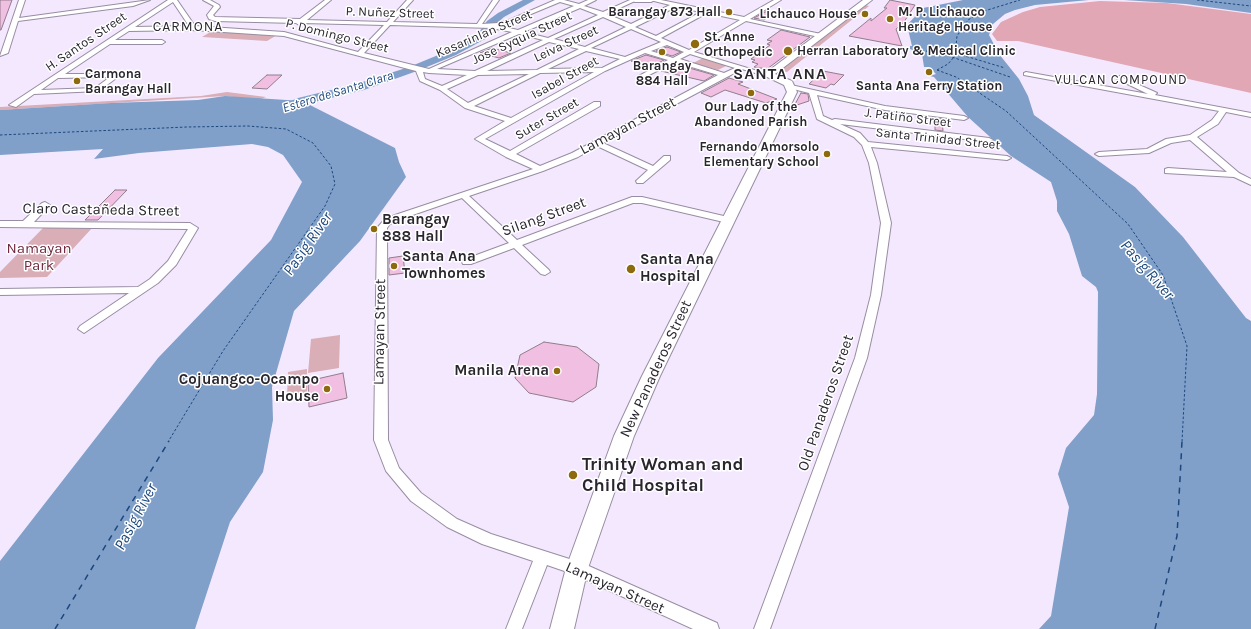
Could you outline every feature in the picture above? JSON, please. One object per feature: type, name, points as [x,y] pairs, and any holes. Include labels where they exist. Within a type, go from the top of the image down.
[{"type":"main road","points":[[634,0],[652,0]]},
{"type":"main road","points":[[768,75],[858,5],[868,0],[871,5],[870,7],[815,51]]},
{"type":"main road","points":[[768,75],[788,80]]},
{"type":"main road","name":"New Panaderos Street","points":[[562,629],[577,568],[624,436],[649,381],[728,220],[785,108],[792,92],[788,80]]},
{"type":"street","points":[[2,53],[22,0]]},
{"type":"street","points":[[96,8],[139,0]]},
{"type":"street","points":[[15,19],[133,4],[147,0]]},
{"type":"street","points":[[173,0],[193,28]]},
{"type":"street","name":"H. Santos Street","points":[[13,105],[58,76],[106,42],[173,0]]},
{"type":"street","name":"P. Nuñez Street","points":[[206,0],[217,7],[210,15],[211,18],[388,24],[499,25]]},
{"type":"street","points":[[296,26],[328,0]]},
{"type":"street","points":[[360,54],[410,0]]},
{"type":"street","points":[[478,26],[496,0]]},
{"type":"street","points":[[483,37],[499,25],[560,0],[603,14],[689,52],[768,75]]},
{"type":"street","name":"Kasarinlan Street","points":[[429,71],[593,0]]},
{"type":"street","name":"Jose Syquia Street","points":[[442,89],[634,0]]},
{"type":"street","points":[[652,0],[819,35]]},
{"type":"street","points":[[639,78],[689,52],[778,0]]},
{"type":"street","name":"Leiva Street","points":[[468,106],[675,5]]},
{"type":"street","points":[[656,38],[707,11]]},
{"type":"street","points":[[499,25],[519,32],[626,59]]},
{"type":"street","name":"P. Domingo Street","points":[[128,29],[193,28],[284,34],[416,69],[429,71],[536,72],[603,70]]},
{"type":"street","points":[[284,34],[290,30]]},
{"type":"street","points":[[106,42],[162,42]]},
{"type":"street","name":"Isabel Street","points":[[509,155],[479,139],[603,70],[666,43]]},
{"type":"street","points":[[645,51],[724,75]]},
{"type":"street","name":"Lamayan Street","points":[[711,629],[577,568],[542,558],[487,539],[452,523],[416,497],[393,471],[381,440],[379,374],[382,228],[387,222],[398,217],[540,169],[575,155],[724,75],[742,67]]},
{"type":"street","points":[[416,69],[422,80],[442,89],[468,106],[511,121]]},
{"type":"street","points":[[1026,74],[1251,115]]},
{"type":"street","points":[[33,92],[97,90],[117,75],[58,76]]},
{"type":"street","points":[[1119,78],[1160,98]]},
{"type":"street","points":[[788,80],[812,91],[885,108],[964,118]]},
{"type":"street","points":[[812,91],[817,112],[824,120],[857,135],[866,144]]},
{"type":"street","name":"Suter Street","points":[[509,155],[597,104]]},
{"type":"street","points":[[1099,154],[1149,151],[1169,141],[1192,137],[1215,122],[1224,110]]},
{"type":"street","name":"J. Patiño Street","points":[[824,120],[989,140]]},
{"type":"street","points":[[1192,137],[1236,174],[1251,182]]},
{"type":"street","points":[[597,143],[653,169]]},
{"type":"street","name":"Santa Trinidad Street","points":[[866,144],[1007,158]]},
{"type":"street","name":"Old Panaderos Street","points":[[762,629],[850,392],[861,358],[876,295],[886,223],[873,163],[866,144]]},
{"type":"street","points":[[509,155],[540,169]]},
{"type":"street","points":[[640,181],[668,158]]},
{"type":"street","points":[[1168,171],[1236,174]]},
{"type":"street","points":[[463,195],[545,272]]},
{"type":"street","name":"Silang Street","points":[[467,262],[632,200],[642,200],[728,220]]},
{"type":"street","points":[[26,224],[45,205]]},
{"type":"street","name":"Claro Castañeda Street","points":[[0,224],[190,226],[193,228],[194,230],[172,263],[154,281],[84,329]]},
{"type":"street","points":[[0,292],[141,290]]},
{"type":"street","points":[[514,629],[542,558]]},
{"type":"green space","points":[[863,4],[869,6],[787,72],[778,71]]},
{"type":"green space","points":[[212,31],[277,35],[267,41],[202,37]]},
{"type":"green space","points":[[703,58],[728,65],[718,70],[693,63]]},
{"type":"green space","points":[[227,92],[266,97],[258,100],[225,96],[0,110],[0,107],[201,96]]},
{"type":"green space","name":"Namayan Park","points":[[44,227],[93,227],[47,277],[0,278],[0,272]]},
{"type":"green space","points":[[340,335],[339,368],[308,373],[311,339]]},
{"type":"green space","points":[[307,369],[307,393],[287,397],[288,372]]},
{"type":"shaded area","points":[[1100,1],[1167,3],[1251,14],[1251,93],[1018,41],[997,41],[992,34],[1001,22],[1023,12],[1040,7]]},
{"type":"water","name":"Pasig River","points":[[963,0],[1089,0],[1035,5],[1015,10],[1005,14],[993,24],[989,35],[999,54],[1019,79],[1028,96],[1034,115],[1135,187],[1183,237],[1246,318],[1251,321],[1251,629],[1039,629],[1051,616],[1069,507],[1058,474],[1066,448],[1094,415],[1097,394],[1098,292],[1096,287],[1082,276],[1069,234],[1057,211],[1057,201],[1051,182],[1011,156],[968,117],[934,77],[930,76],[936,74],[929,67],[924,67],[922,54],[910,49],[910,46],[912,46],[907,25],[923,8]]},
{"type":"water","points":[[1124,0],[1251,0],[1251,13],[1186,4]]},
{"type":"water","name":"Pasig River","points":[[225,96],[302,101],[395,148],[399,162],[406,177],[360,241],[294,311],[272,387],[273,420],[263,472],[230,522],[195,629],[0,629],[0,561],[158,358],[271,240],[302,182],[283,155],[268,147],[252,144],[139,153],[94,159],[103,149],[0,155],[0,110],[111,103],[198,100]]},
{"type":"building","points":[[0,0],[12,0],[1,30],[0,30]]},
{"type":"building","points":[[890,0],[915,5],[904,22],[896,29],[902,46],[849,36],[871,18],[871,21],[887,8],[884,8]]},
{"type":"building","points":[[765,12],[774,13],[764,20],[754,18]]},
{"type":"building","points":[[781,30],[810,37],[767,69],[754,67],[758,64],[752,62],[755,60],[751,59],[770,45],[767,44],[772,41],[767,40]]},
{"type":"building","name":"Barangay 884 Hall","points":[[667,47],[681,52],[672,56],[656,51]]},
{"type":"building","points":[[492,48],[511,53],[499,58],[480,53]]},
{"type":"building","points":[[646,55],[664,60],[651,67],[631,61]]},
{"type":"building","points":[[675,64],[714,75],[704,81],[661,71]]},
{"type":"building","points":[[823,71],[844,75],[834,85],[831,84],[826,88],[809,84]]},
{"type":"building","points":[[267,75],[282,75],[267,89],[252,88]]},
{"type":"building","points":[[729,78],[743,82],[738,84],[777,99],[766,103],[725,90],[711,97],[701,93]]},
{"type":"building","points":[[801,93],[808,94],[809,101],[794,106]]},
{"type":"building","points":[[935,118],[942,119],[943,131],[935,130]]},
{"type":"building","points":[[115,190],[127,190],[98,220],[85,220]]},
{"type":"building","name":"Santa Ana Townhomes","points":[[403,256],[405,273],[389,275],[389,258]]},
{"type":"building","name":"Manila Arena","points":[[544,342],[577,347],[599,364],[596,387],[573,402],[529,393],[515,378],[520,355]]},
{"type":"building","name":"Cojuangco-Ocampo House","points":[[343,373],[347,398],[309,407],[308,381]]},
{"type":"waterway","name":"Estero de Santa Clara","points":[[279,110],[302,101],[360,87],[413,69],[452,53],[481,37],[491,23],[501,15],[530,0]]},
{"type":"ferry route","points":[[955,53],[957,36],[968,20],[981,12],[1020,0]]},
{"type":"ferry route","points":[[1197,0],[1251,6]]},
{"type":"ferry route","points":[[926,51],[954,58]]},
{"type":"ferry route","points":[[931,51],[955,53]]},
{"type":"ferry route","points":[[954,58],[955,53]]},
{"type":"ferry route","points":[[955,53],[1005,68]]},
{"type":"ferry route","points":[[954,58],[1010,77]]},
{"type":"ferry route","points":[[954,58],[948,64],[937,70],[956,77],[1006,111],[1128,224],[1163,275],[1187,346],[1182,442]]},
{"type":"ferry route","points":[[0,135],[187,127],[248,126],[286,129],[313,143],[331,166],[335,184],[325,206],[223,351],[168,442]]},
{"type":"ferry route","points":[[55,629],[169,441]]},
{"type":"ferry route","points":[[1155,629],[1177,536],[1182,441]]},
{"type":"tunnel","points":[[500,25],[505,23]]},
{"type":"place","name":"Barangay 873 Hall","points":[[729,12]]},
{"type":"place","name":"Lichauco House","points":[[865,14]]},
{"type":"place","name":"M. P. Lichauco Heritage House","points":[[890,19]]},
{"type":"place","name":"St. Anne Orthopedic","points":[[695,44]]},
{"type":"place","name":"Herran Laboratory & Medical Clinic","points":[[788,51]]},
{"type":"place","name":"Barangay 884 Hall","points":[[662,52]]},
{"type":"place","name":"Santa Ana Ferry Station","points":[[929,72]]},
{"type":"place","name":"Carmona Barangay Hall","points":[[77,81]]},
{"type":"place","name":"Our Lady of the Abandoned Parish","points":[[751,93]]},
{"type":"place","name":"Fernando Amorsolo Elementary School","points":[[827,154]]},
{"type":"place","name":"Barangay 888 Hall","points":[[374,229]]},
{"type":"place","name":"Santa Ana Townhomes","points":[[394,266]]},
{"type":"place","name":"Santa Ana Hospital","points":[[631,269]]},
{"type":"place","name":"Manila Arena","points":[[557,371]]},
{"type":"place","name":"Cojuangco-Ocampo House","points":[[327,389]]},
{"type":"place","name":"Trinity Woman and Child Hospital","points":[[573,475]]},
{"type":"district","name":"CARMONA","points":[[188,27]]},
{"type":"district","name":"SANTA ANA","points":[[780,74]]},
{"type":"district","name":"VULCAN COMPOUND","points":[[1121,80]]}]
